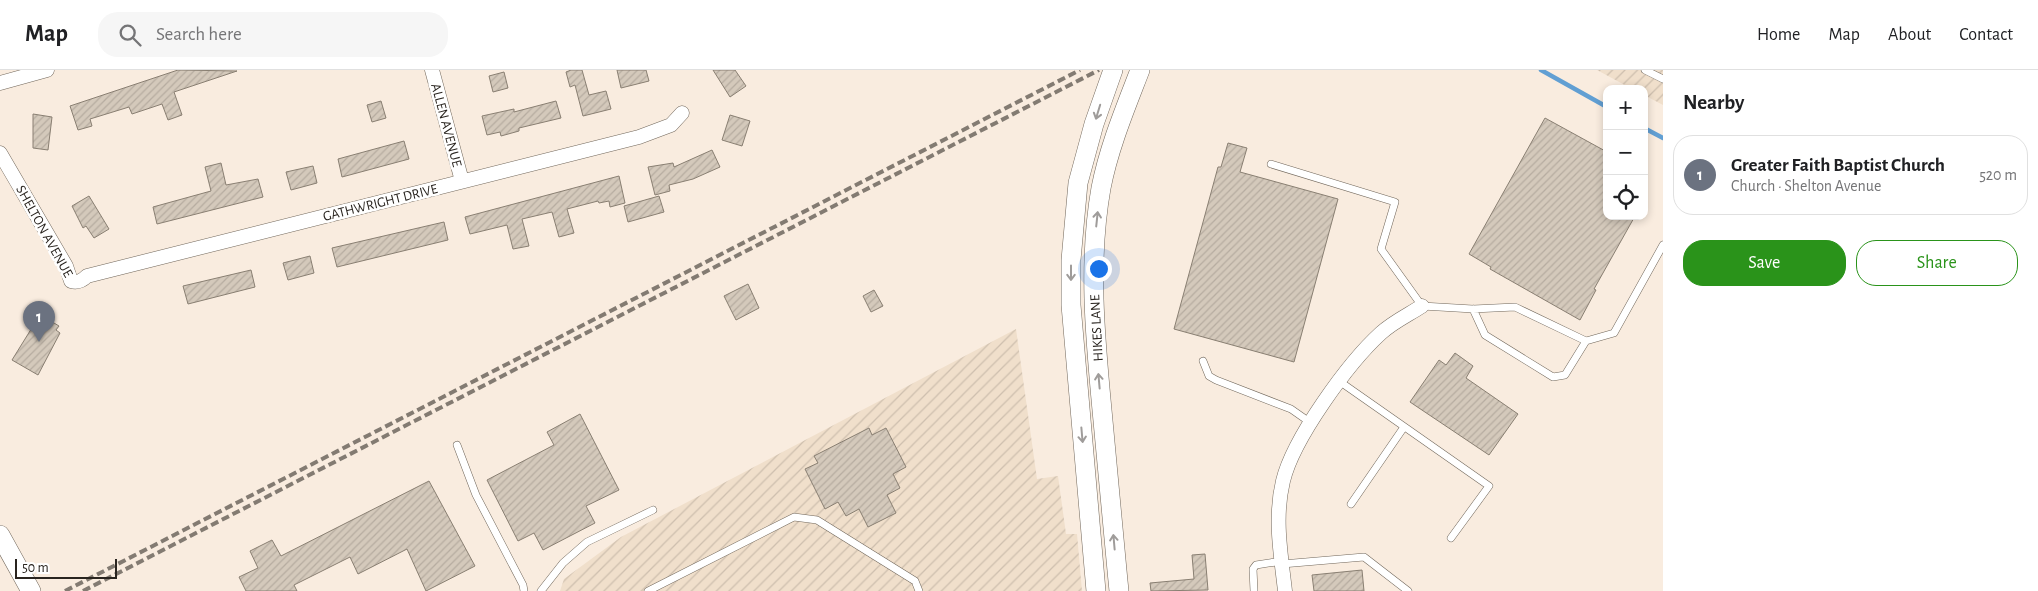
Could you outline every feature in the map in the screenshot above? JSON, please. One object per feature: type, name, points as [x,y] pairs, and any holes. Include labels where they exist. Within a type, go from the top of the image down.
[{"type":"street","points":[[0,83],[47,70]]},
{"type":"street","name":"ALLEN AVENUE","points":[[432,70],[462,181]]},
{"type":"street","name":"HIKES LANE","points":[[1096,591],[1071,306],[1071,260],[1078,183],[1108,81],[1113,70]]},
{"type":"street","name":"HIKES LANE","points":[[1119,591],[1093,298],[1097,218],[1110,153],[1140,70]]},
{"type":"street","name":"GATHWRIGHT DRIVE","points":[[75,282],[82,281],[86,276],[661,130],[671,125],[682,113]]},
{"type":"street","name":"SHELTON AVENUE","points":[[0,153],[66,266],[71,281],[75,282]]},
{"type":"street","points":[[1285,591],[1278,527],[1283,481],[1289,461],[1339,381],[1381,333],[1422,306]]},
{"type":"street","points":[[0,535],[30,591]]},
{"type":"lane","points":[[1645,70],[1663,79]]},
{"type":"lane","points":[[1271,164],[1395,202],[1380,249],[1422,306],[1473,309],[1515,307],[1586,341],[1614,333],[1663,245]]},
{"type":"lane","points":[[1473,309],[1484,334],[1553,377],[1565,375],[1586,341]]},
{"type":"lane","points":[[1203,361],[1209,376],[1291,409],[1311,423]]},
{"type":"lane","points":[[1339,381],[1489,486],[1451,538]]},
{"type":"lane","points":[[1351,504],[1404,427]]},
{"type":"lane","points":[[456,446],[476,495],[523,585],[524,591]]},
{"type":"lane","points":[[541,591],[563,563],[587,542],[652,510]]},
{"type":"lane","points":[[648,591],[794,517],[817,520],[915,581],[919,591]]},
{"type":"lane","points":[[1254,591],[1253,569],[1256,565],[1364,557],[1408,591]]},
{"type":"shaded area","points":[[1597,70],[1663,70],[1663,105],[1648,97],[1648,85],[1625,85]]},
{"type":"shaded area","points":[[1016,329],[1037,479],[1058,476],[1066,534],[1077,534],[1082,591],[560,591],[564,579],[621,537]]},
{"type":"building","points":[[178,70],[237,71],[174,92],[182,115],[168,120],[162,104],[132,114],[129,107],[90,119],[92,126],[78,130],[70,106]]},
{"type":"building","points":[[582,70],[589,95],[606,91],[611,109],[583,116],[575,85],[570,87],[566,72]]},
{"type":"building","points":[[617,70],[646,70],[649,81],[621,88]]},
{"type":"building","points":[[713,70],[735,70],[746,86],[730,97]]},
{"type":"building","points":[[504,72],[508,88],[493,92],[489,76]]},
{"type":"building","points":[[381,101],[386,118],[372,122],[367,105]]},
{"type":"building","points":[[556,101],[561,118],[519,128],[519,131],[501,136],[500,132],[487,135],[482,116],[514,109],[514,112]]},
{"type":"building","points":[[33,114],[52,117],[48,150],[33,148]]},
{"type":"building","points":[[730,115],[750,121],[742,146],[722,140]]},
{"type":"building","points":[[1545,118],[1603,150],[1603,220],[1633,220],[1594,289],[1596,290],[1580,320],[1490,269],[1491,267],[1469,254]]},
{"type":"building","points":[[404,141],[409,159],[342,177],[338,159]]},
{"type":"building","points":[[1228,143],[1247,148],[1240,172],[1338,199],[1294,362],[1174,329],[1218,167],[1221,167]]},
{"type":"building","points":[[712,150],[720,167],[693,179],[669,185],[670,191],[655,195],[648,167],[673,163],[674,167]]},
{"type":"building","points":[[221,163],[226,185],[258,179],[263,197],[157,224],[153,207],[211,191],[205,167]]},
{"type":"building","points":[[313,166],[317,183],[291,190],[286,172]]},
{"type":"building","points":[[619,176],[625,203],[610,207],[609,201],[599,203],[598,201],[567,209],[574,233],[559,237],[552,212],[522,219],[529,246],[513,249],[507,225],[470,234],[465,217]]},
{"type":"building","points":[[89,196],[109,229],[94,238],[86,226],[83,228],[72,206]]},
{"type":"building","points":[[659,196],[664,212],[628,222],[624,206]]},
{"type":"building","points":[[444,222],[448,240],[337,267],[332,248]]},
{"type":"building","points":[[310,256],[314,273],[288,280],[283,263]]},
{"type":"building","points":[[251,270],[255,287],[188,304],[183,286]]},
{"type":"building","points":[[748,284],[759,308],[736,320],[724,296]]},
{"type":"building","points":[[874,290],[883,306],[871,312],[863,296]]},
{"type":"building","points":[[44,317],[59,326],[56,330],[60,333],[38,375],[12,360],[38,318],[42,321]]},
{"type":"building","points":[[1455,353],[1473,366],[1466,378],[1518,414],[1489,455],[1410,402],[1439,360],[1446,365]]},
{"type":"building","points":[[580,414],[619,490],[586,506],[595,523],[543,550],[534,533],[518,541],[487,480],[554,445],[547,432]]},
{"type":"building","points":[[869,428],[872,435],[886,428],[906,467],[893,474],[900,488],[887,495],[896,513],[868,527],[859,509],[846,516],[838,502],[825,509],[805,469],[818,463],[814,456]]},
{"type":"building","points":[[429,481],[475,566],[426,591],[407,549],[358,574],[350,557],[294,585],[297,591],[246,591],[239,577],[258,568],[250,551],[272,540],[281,556]]},
{"type":"building","points":[[1205,554],[1208,590],[1151,591],[1150,583],[1194,579],[1192,555]]},
{"type":"building","points":[[1362,570],[1364,591],[1314,591],[1312,575]]},
{"type":"waterway","points":[[1541,70],[1603,105]]},
{"type":"waterway","points":[[1648,130],[1663,138]]},
{"type":"railway","points":[[65,591],[1080,70]]},
{"type":"railway","points":[[83,591],[1099,70]]},
{"type":"place","name":"Greater Faith Baptist Church","points":[[39,342]]}]
